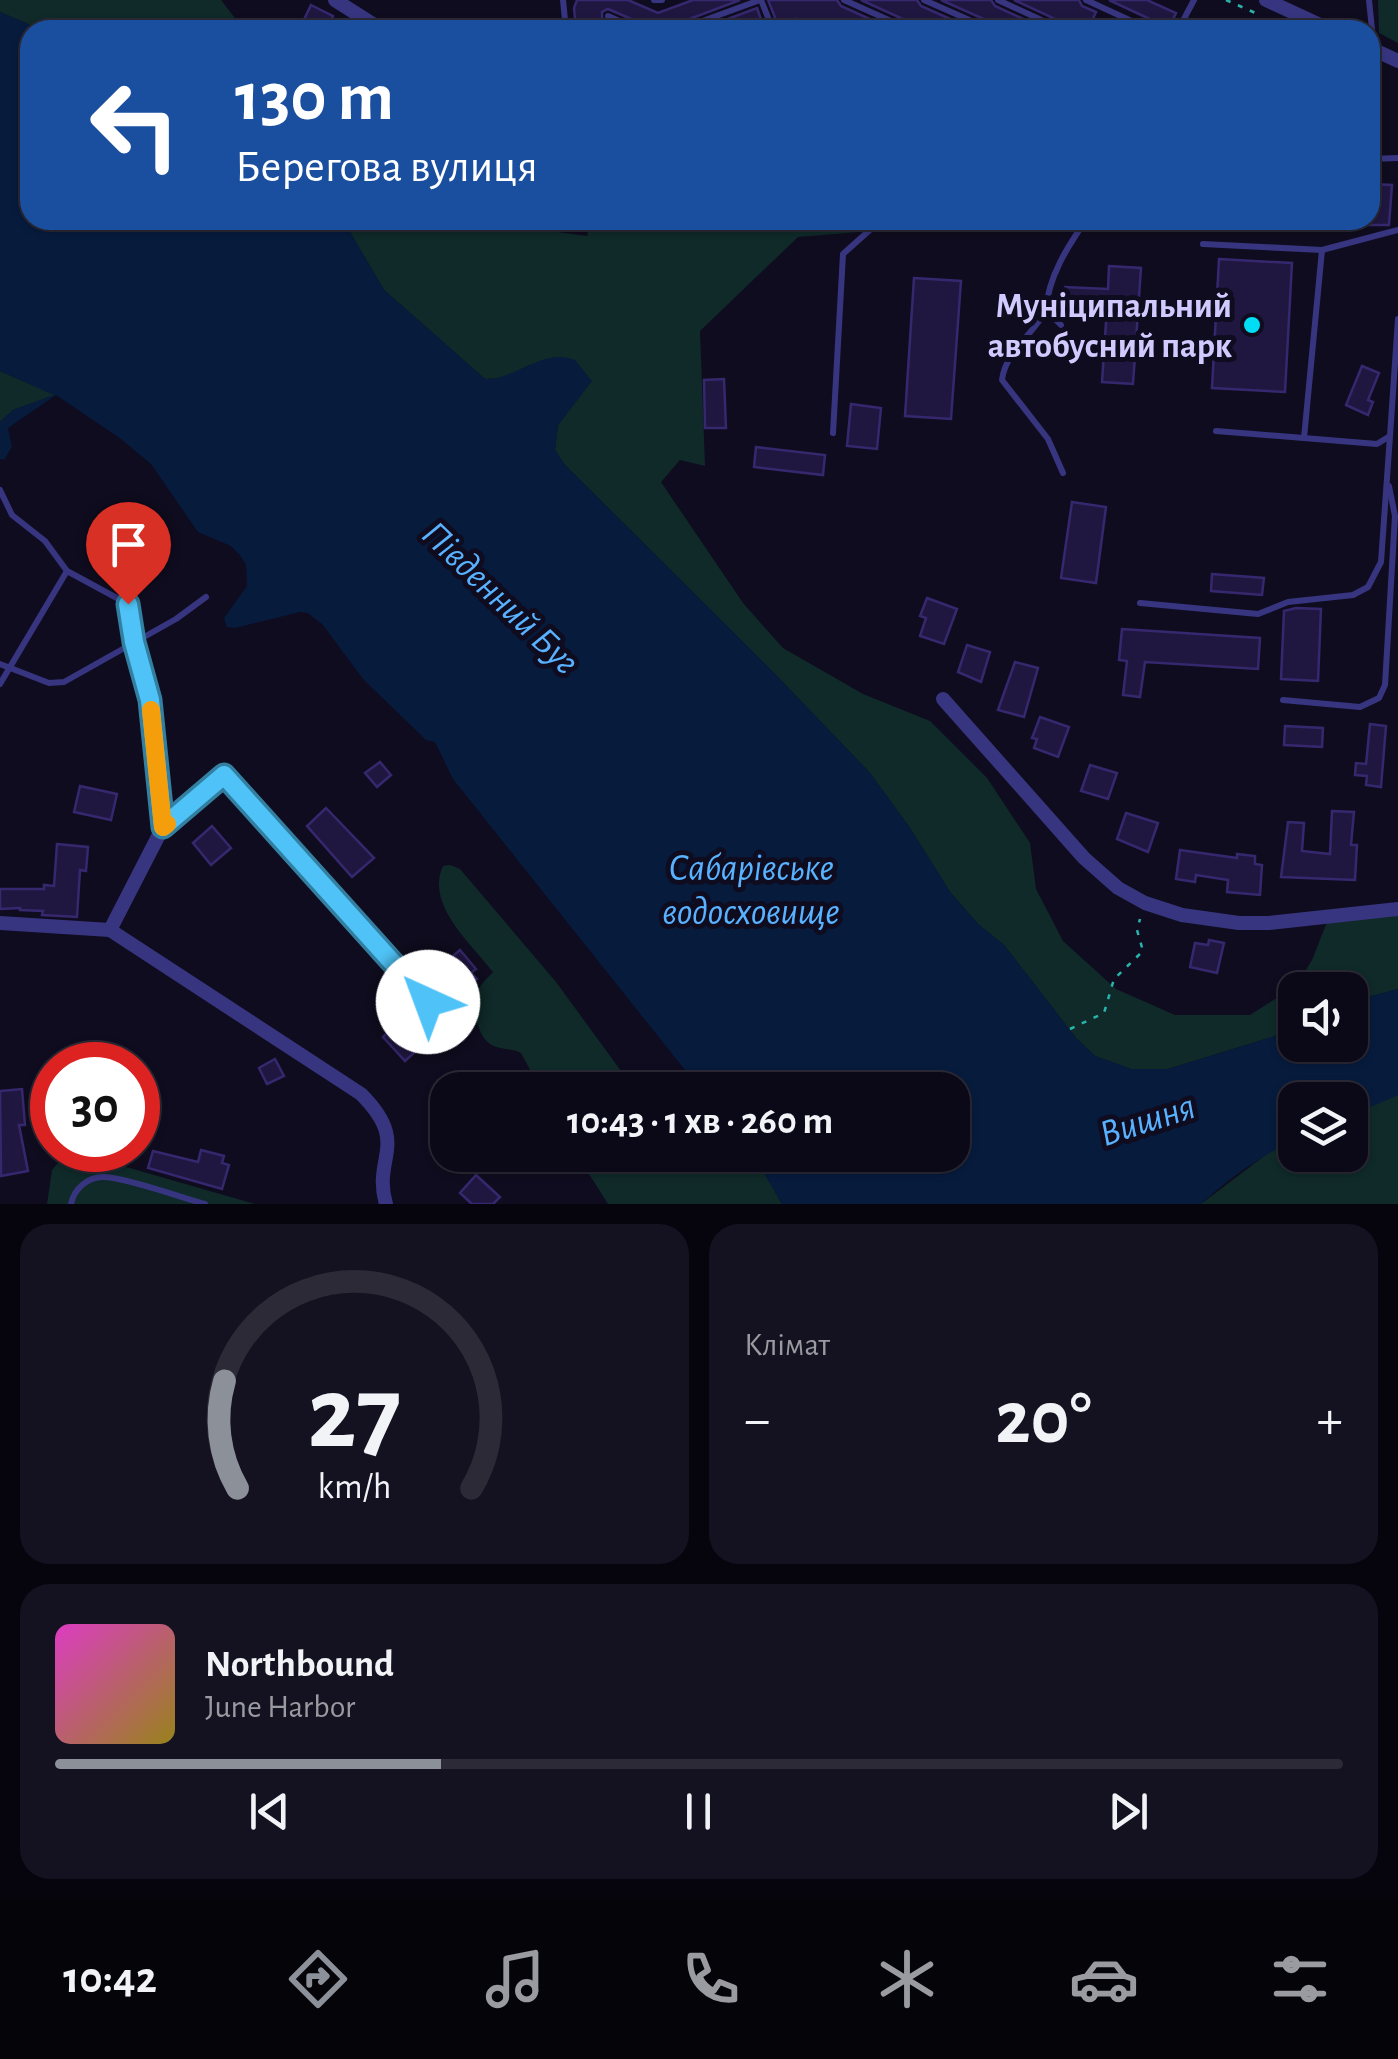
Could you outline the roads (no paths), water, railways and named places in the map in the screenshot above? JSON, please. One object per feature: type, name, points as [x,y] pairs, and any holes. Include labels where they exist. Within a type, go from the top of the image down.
[{"type":"street","points":[[335,0],[366,20]]},
{"type":"street","points":[[1266,0],[1309,20]]},
{"type":"street","points":[[942,699],[1084,858],[1118,888],[1145,903],[1182,914],[1239,923],[1398,909]]},
{"type":"street","points":[[110,930],[163,827],[224,775],[450,1025]]},
{"type":"street","points":[[0,923],[110,930],[361,1094],[378,1113],[387,1136],[389,1150],[383,1186],[386,1204]]},
{"type":"lane","points":[[705,20],[760,0]]},
{"type":"lane","points":[[844,0],[888,20]]},
{"type":"lane","points":[[924,0],[969,20]]},
{"type":"lane","points":[[998,0],[1041,20]]},
{"type":"lane","points":[[1086,0],[1129,20]]},
{"type":"lane","points":[[608,16],[617,20]]},
{"type":"lane","points":[[833,433],[843,254],[870,230]]},
{"type":"lane","points":[[1062,473],[1048,438],[1002,380],[1007,362],[1038,326],[1046,310],[1047,294],[1079,230]]},
{"type":"lane","points":[[1204,244],[1322,250],[1398,230]]},
{"type":"lane","points":[[1304,438],[1322,250]]},
{"type":"lane","points":[[1046,310],[1061,325]]},
{"type":"lane","points":[[1140,602],[1258,614],[1288,602],[1353,595],[1368,587],[1381,562],[1398,319]]},
{"type":"lane","points":[[1216,432],[1378,444],[1390,436]]},
{"type":"lane","points":[[1388,480],[1398,490]]},
{"type":"lane","points":[[1283,700],[1360,707],[1379,698],[1384,685],[1395,516],[1388,480]]},
{"type":"lane","points":[[0,490],[12,515],[44,541],[67,571],[128,604],[150,700],[163,827]]},
{"type":"lane","points":[[0,684],[67,571]]},
{"type":"lane","points":[[0,664],[50,683],[64,682],[206,597]]},
{"type":"lane","points":[[70,1204],[85,1182],[104,1177],[204,1204]]},
{"type":"water","name":"Сабарівське водосховище","points":[[0,12],[20,21],[20,230],[349,230],[384,290],[485,379],[508,375],[552,358],[575,360],[592,381],[558,425],[555,450],[565,465],[870,773],[950,892],[978,924],[1004,945],[1076,1038],[1095,1056],[1131,1069],[1168,1069],[1278,1034],[1278,1062],[1368,1062],[1368,997],[1398,989],[1398,1095],[1368,1108],[1368,1082],[1278,1082],[1278,1148],[1245,1168],[1201,1204],[782,1204],[764,1172],[970,1172],[970,1072],[687,1072],[453,779],[435,742],[426,740],[363,679],[323,625],[308,613],[300,612],[227,627],[224,618],[247,586],[246,565],[231,546],[198,532],[151,464],[56,395],[8,428],[12,447],[4,460],[0,459],[0,422],[13,410],[54,395],[0,371]]},
{"type":"place","name":"Муніципальний автобусний парк","points":[[1252,325]]},
{"type":"water label","name":"Південний Буг","points":[[501,597]]},
{"type":"water label","name":"Вишня","points":[[1147,1119]]}]
